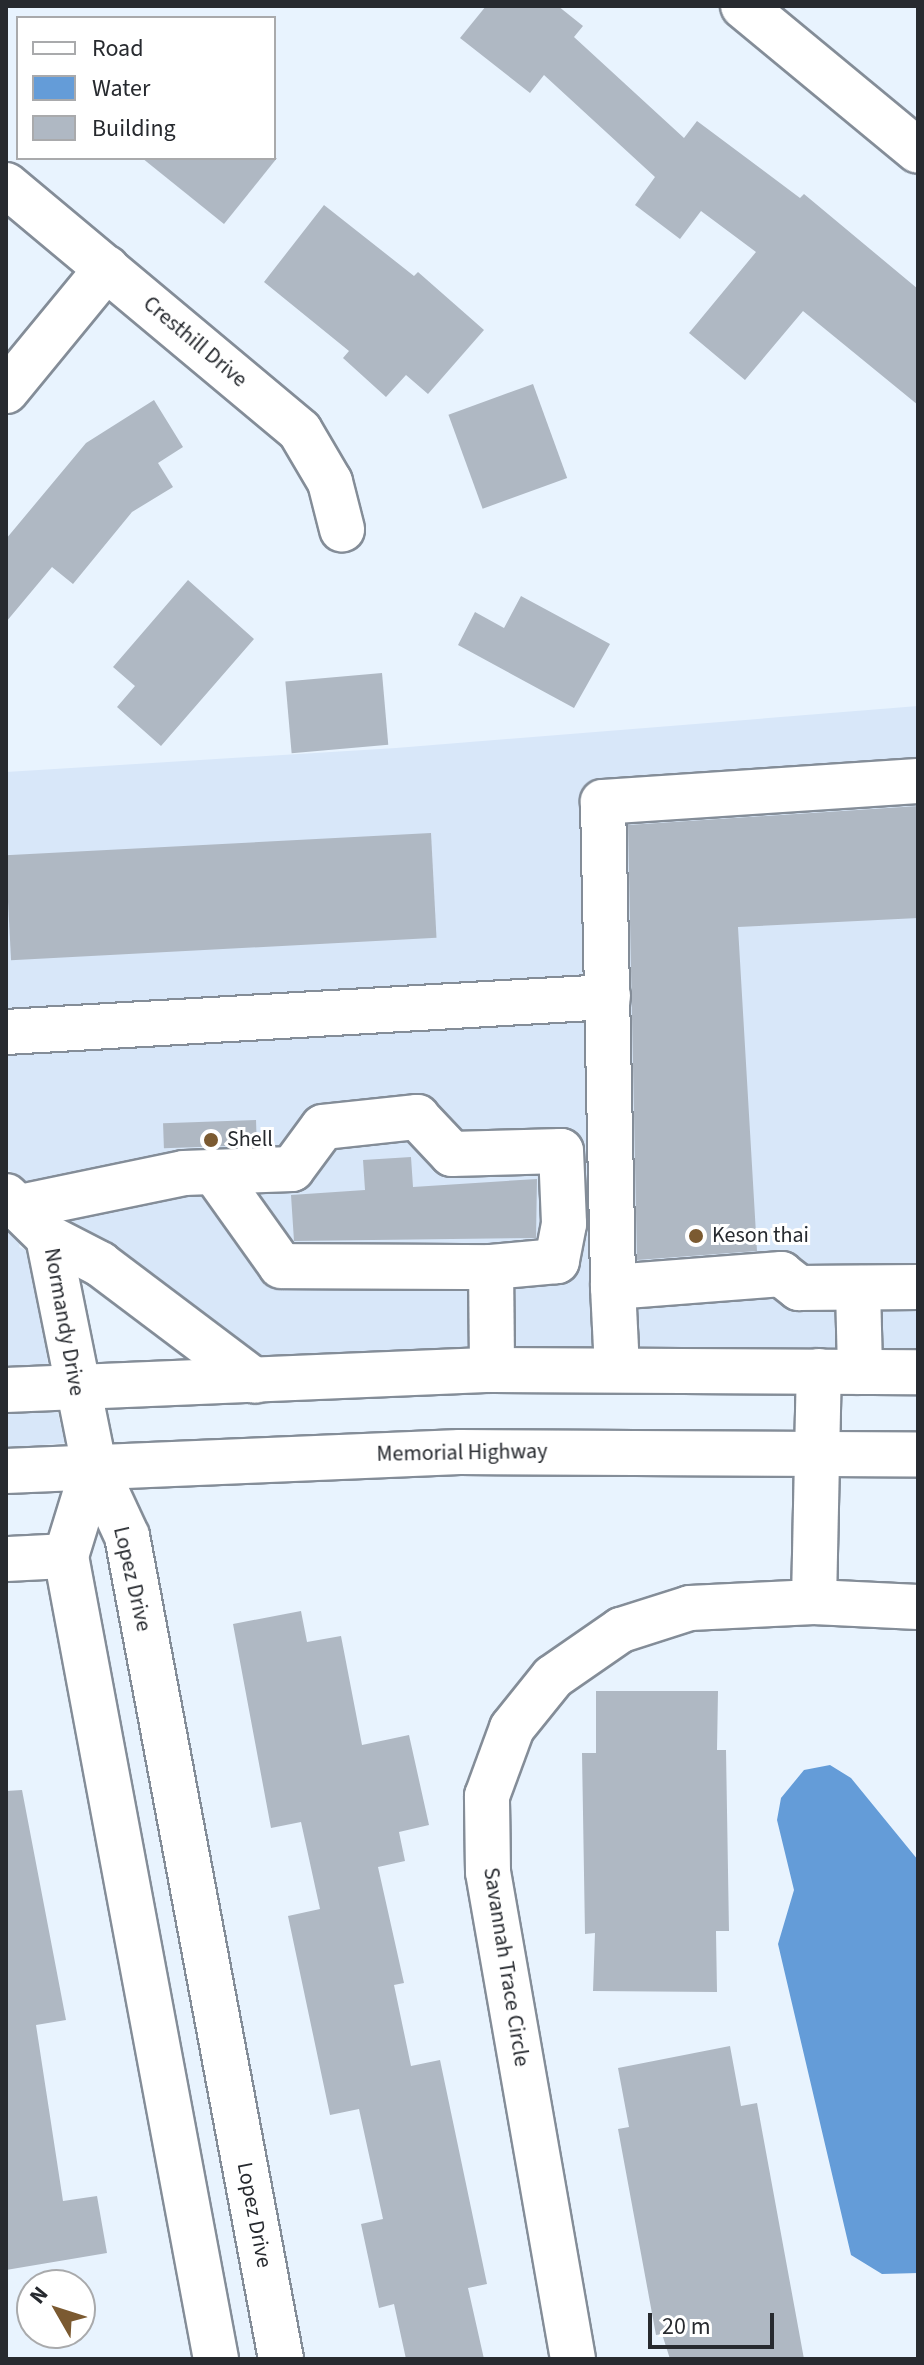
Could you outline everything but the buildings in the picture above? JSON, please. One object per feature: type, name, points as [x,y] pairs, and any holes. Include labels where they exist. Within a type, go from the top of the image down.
[{"type":"street","points":[[743,6],[918,151]]},
{"type":"street","name":"Cresthill Drive","points":[[6,185],[300,431],[330,482],[342,529]]},
{"type":"street","points":[[6,391],[107,268]]},
{"type":"street","points":[[617,1368],[603,802],[918,781]]},
{"type":"street","points":[[6,1032],[608,997]]},
{"type":"street","points":[[25,1213],[184,1173],[292,1169],[323,1127],[417,1117],[452,1154],[561,1151],[564,1224],[557,1261],[491,1267],[281,1266],[214,1172]]},
{"type":"street","points":[[25,1213],[100,1264],[255,1381]]},
{"type":"street","name":"Normandy Drive","points":[[25,1213],[62,1288],[74,1385],[94,1465]]},
{"type":"street","points":[[491,1267],[492,1370]]},
{"type":"street","points":[[613,1287],[781,1274],[799,1288],[918,1287]]},
{"type":"street","points":[[814,1602],[817,1455],[858,1288]]},
{"type":"street","points":[[6,1390],[492,1370],[617,1368],[918,1372]]},
{"type":"street","name":"Memorial Highway","points":[[6,1471],[94,1465],[625,1449],[817,1455],[918,1454]]},
{"type":"street","name":"Lopez Drive","points":[[94,1465],[66,1556],[207,2358]]},
{"type":"street","name":"Lopez Drive","points":[[94,1465],[127,1536],[280,2351]]},
{"type":"street","points":[[6,1559],[66,1556]]},
{"type":"street","name":"Savannah Trace Circle","points":[[573,2359],[488,1872],[487,1796],[520,1718],[553,1677],[621,1630],[690,1608],[814,1602],[918,1607]]},
{"type":"street","points":[[207,2358],[280,2351]]},
{"type":"shaded area","points":[[918,706],[918,1348],[489,1347],[260,1357],[112,1246],[68,1221],[64,1211],[6,1168],[6,772],[396,748]]},
{"type":"shaded area","points":[[6,1225],[21,1239],[19,1247],[30,1252],[34,1264],[48,1364],[6,1367]]},
{"type":"shaded area","points":[[57,1409],[65,1443],[6,1448],[6,1412]]},
{"type":"water","points":[[830,1765],[851,1778],[918,1860],[918,2273],[882,2274],[851,2255],[778,1944],[794,1890],[777,1820],[781,1798],[804,1770]]},
{"type":"place","name":"Shell","points":[[211,1140]]},
{"type":"place","name":"Keson thai","points":[[696,1236]]}]
